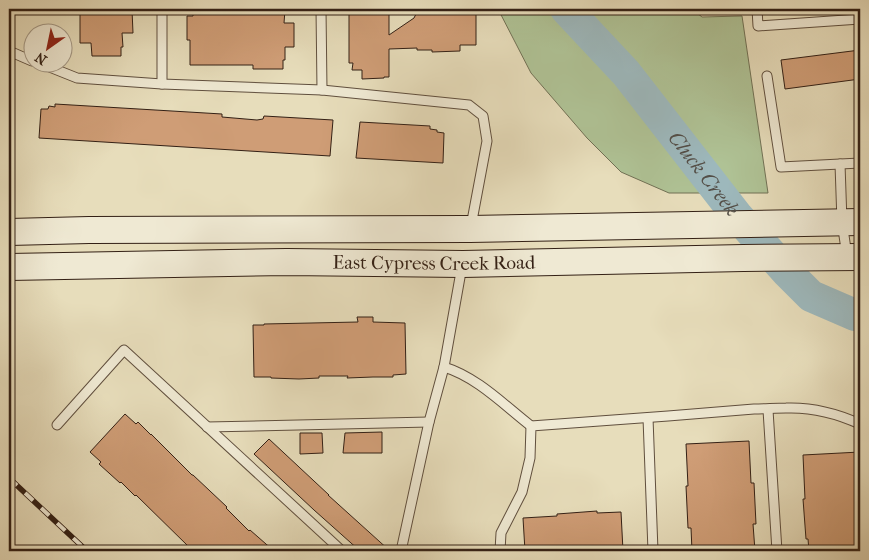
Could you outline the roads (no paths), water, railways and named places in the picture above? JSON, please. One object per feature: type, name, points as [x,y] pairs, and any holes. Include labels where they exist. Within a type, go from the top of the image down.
[{"type":"main road","name":"East Cypress Creek Road","points":[[9,232],[470,229],[851,222]]},
{"type":"main road","points":[[463,264],[470,229]]},
{"type":"main road","name":"East Cypress Creek Road","points":[[9,267],[287,262],[463,264],[854,257]]},
{"type":"lane","points":[[162,9],[162,84]]},
{"type":"lane","points":[[322,9],[322,90]]},
{"type":"lane","points":[[757,9],[758,26],[860,19]]},
{"type":"lane","points":[[9,51],[22,57]]},
{"type":"lane","points":[[62,72],[77,78],[162,84],[322,90],[469,105],[483,116],[487,141],[470,229]]},
{"type":"lane","points":[[767,76],[781,167],[860,163]]},
{"type":"lane","points":[[840,164],[851,222],[854,257]]},
{"type":"lane","points":[[401,551],[429,422],[444,367],[463,264]]},
{"type":"lane","points":[[57,425],[124,350],[342,551]]},
{"type":"lane","points":[[444,367],[457,371],[531,426],[787,408],[824,411],[860,424]]},
{"type":"lane","points":[[768,410],[777,551]]},
{"type":"lane","points":[[648,418],[653,551]]},
{"type":"lane","points":[[207,427],[429,422]]},
{"type":"lane","points":[[500,551],[501,533],[522,492],[530,458],[531,426]]},
{"type":"waterway","name":"Cluck Creek","points":[[566,9],[626,73],[738,217],[788,273],[811,296],[855,315],[860,315]]},
{"type":"railway","points":[[9,478],[87,551]]}]
